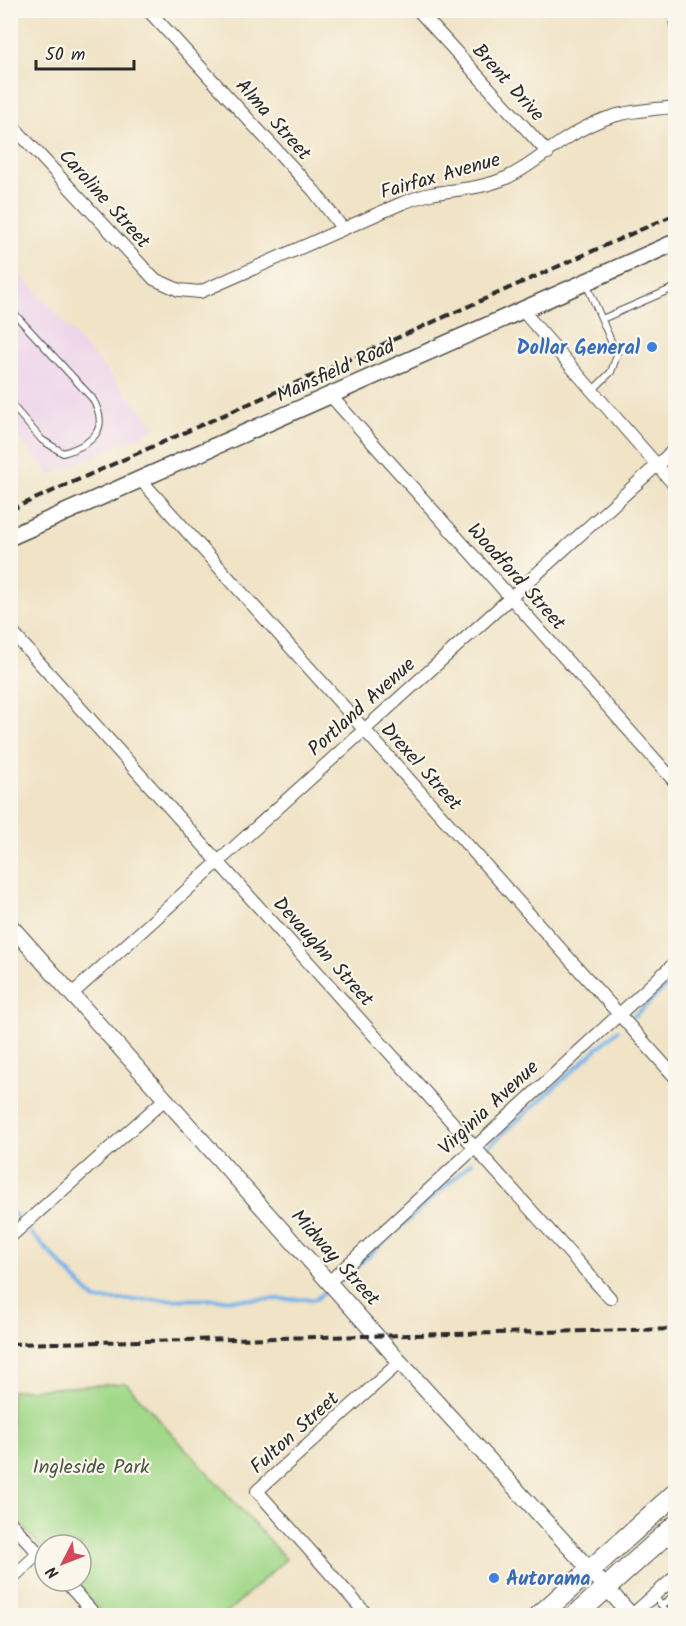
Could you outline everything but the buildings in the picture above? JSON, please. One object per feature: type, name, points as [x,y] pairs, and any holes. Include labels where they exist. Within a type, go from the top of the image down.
[{"type":"main road","name":"Mansfield Road","points":[[10,537],[675,242]]},
{"type":"main road","points":[[539,1616],[675,1493]]},
{"type":"main road","points":[[575,1616],[675,1525]]},
{"type":"street","name":"Alma Street","points":[[148,10],[314,191],[343,230]]},
{"type":"street","name":"Brent Drive","points":[[418,10],[548,153]]},
{"type":"street","points":[[673,10],[675,25]]},
{"type":"street","name":"Fairfax Avenue","points":[[178,290],[200,292],[400,204],[431,194],[465,191],[489,184],[520,171],[579,131],[608,117],[632,110],[675,107]]},
{"type":"street","name":"Caroline Street","points":[[10,123],[154,279],[178,290]]},
{"type":"street","points":[[522,310],[675,487]]},
{"type":"street","name":"Woodford Street","points":[[330,395],[675,783]]},
{"type":"street","name":"Portland Avenue","points":[[72,994],[675,448]]},
{"type":"street","name":"Drexel Street","points":[[140,479],[675,1078]]},
{"type":"street","name":"Devaughn Street","points":[[10,630],[609,1298]]},
{"type":"street","name":"Midway Street","points":[[10,925],[400,1362],[632,1615]]},
{"type":"street","name":"Virginia Avenue","points":[[329,1282],[675,962]]},
{"type":"street","points":[[10,1237],[165,1099]]},
{"type":"street","name":"Fulton Street","points":[[368,1616],[257,1491],[400,1362]]},
{"type":"street","points":[[10,1522],[33,1547]]},
{"type":"street","points":[[10,1580],[33,1563]]},
{"type":"street","points":[[632,1615],[658,1601],[675,1576]]},
{"type":"street","points":[[76,1593],[96,1616]]},
{"type":"lane","points":[[585,282],[617,355],[611,372],[592,391]]},
{"type":"lane","points":[[602,319],[675,287]]},
{"type":"lane","points":[[10,309],[92,398],[101,413],[100,429],[85,447],[63,453],[42,440],[10,403]]},
{"type":"lane","points":[[670,1616],[658,1601],[675,1593]]},
{"type":"shaded area","points":[[10,262],[157,428],[51,475],[11,430]]},
{"type":"green space","name":"Ingleside Park","points":[[126,1383],[286,1559],[224,1615],[104,1615],[83,1593],[93,1593],[93,1533],[33,1533],[33,1539],[11,1514],[11,1391]]},
{"type":"waterway","points":[[634,1016],[676,978]]},
{"type":"waterway","points":[[488,1147],[618,1030]]},
{"type":"waterway","points":[[342,1280],[472,1162]]},
{"type":"waterway","points":[[10,1210],[17,1217]]},
{"type":"waterway","points":[[31,1233],[95,1300],[316,1299],[324,1293]]},
{"type":"railway","points":[[10,510],[676,214]]},
{"type":"railway","points":[[10,1344],[676,1329]]},
{"type":"place","name":"Dollar General","points":[[652,347]]},
{"type":"place","name":"Autorama","points":[[494,1578]]}]
